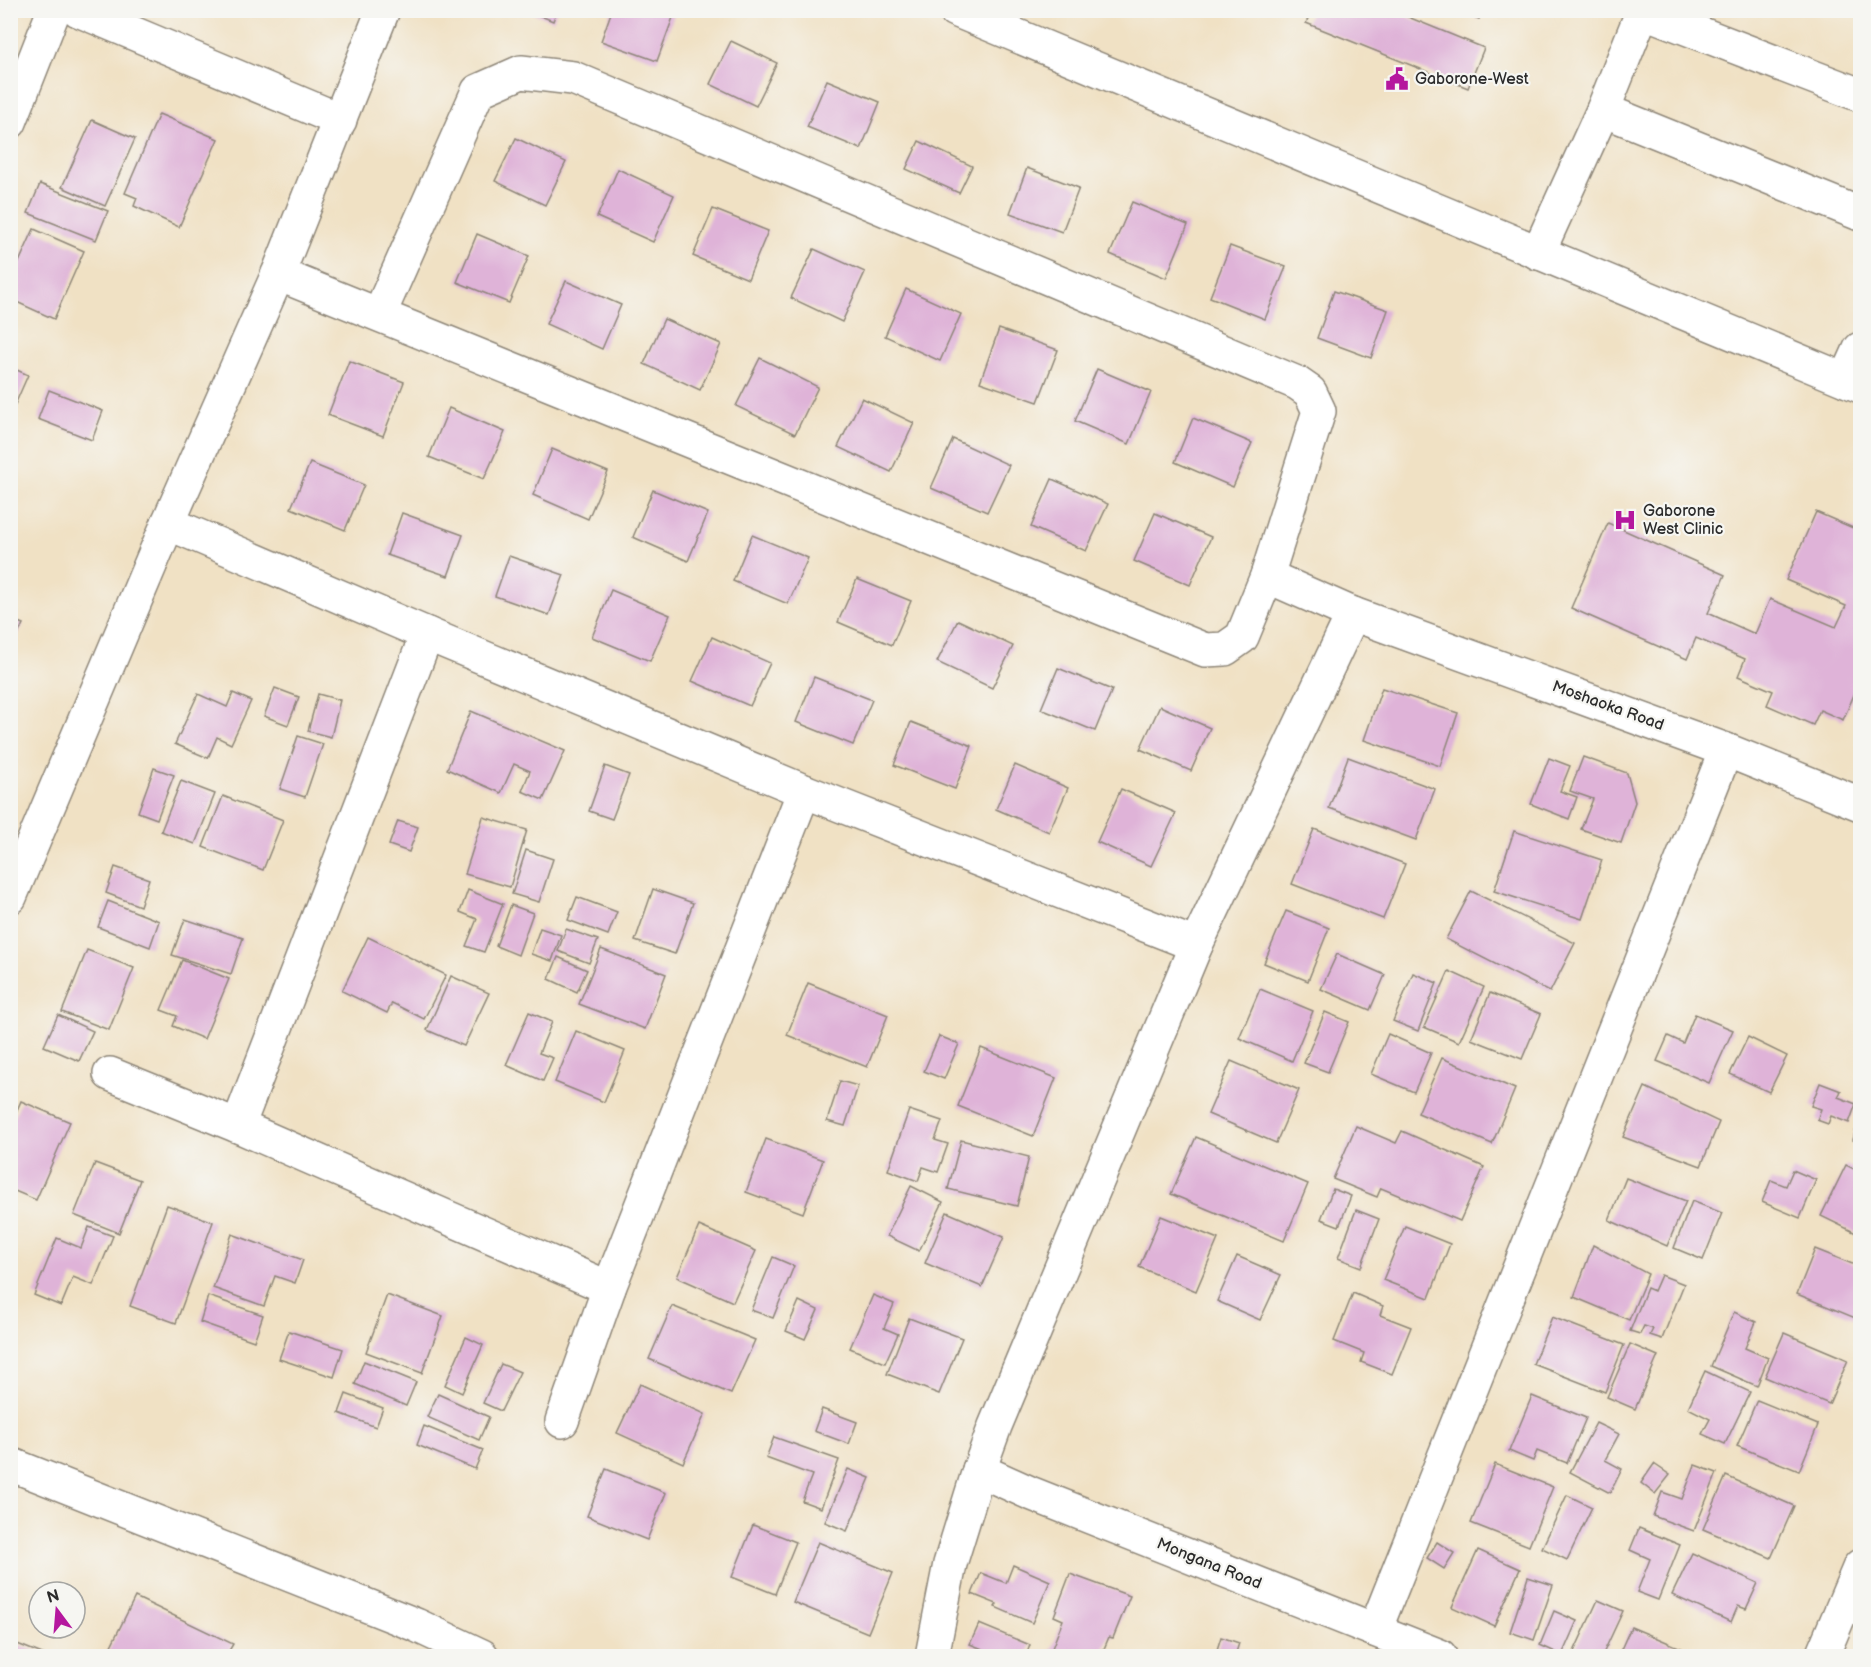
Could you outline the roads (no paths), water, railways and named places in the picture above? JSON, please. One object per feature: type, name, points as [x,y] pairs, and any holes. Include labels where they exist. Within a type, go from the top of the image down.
[{"type":"street","points":[[10,122],[54,10]]},
{"type":"street","points":[[78,10],[340,120]]},
{"type":"street","points":[[10,897],[168,523],[278,274],[384,10]]},
{"type":"street","points":[[955,10],[1853,383],[1860,349]]},
{"type":"street","points":[[1538,253],[1603,110],[1643,11],[1860,95]]},
{"type":"street","points":[[278,274],[379,315],[1205,650],[1225,649],[1242,637],[1267,576],[1319,411],[1310,392],[1297,383],[573,78],[521,72],[478,91],[379,315]]},
{"type":"street","points":[[1603,110],[1860,214]]},
{"type":"street","points":[[168,523],[804,791],[1196,945]]},
{"type":"street","name":"Moshaoka Road","points":[[1267,576],[1353,614],[1726,750],[1860,804]]},
{"type":"street","points":[[932,1656],[950,1564],[995,1426],[1196,945],[1353,614]]},
{"type":"street","points":[[238,1126],[427,634]]},
{"type":"street","points":[[1375,1630],[1726,750]]},
{"type":"street","points":[[562,1421],[609,1288],[804,791]]},
{"type":"street","points":[[110,1074],[238,1126],[609,1288]]},
{"type":"street","points":[[10,1464],[416,1625],[482,1656]]},
{"type":"street","name":"Mongana Road","points":[[979,1470],[1030,1493],[1440,1656]]},
{"type":"street","points":[[1821,1656],[1860,1566]]},
{"type":"place","name":"Gaborone-West","points":[[1397,79]]},
{"type":"place","name":"Gaborone West Clinic","points":[[1625,520]]}]
